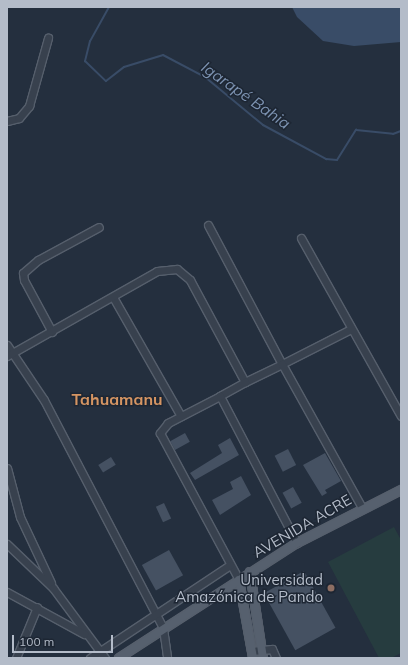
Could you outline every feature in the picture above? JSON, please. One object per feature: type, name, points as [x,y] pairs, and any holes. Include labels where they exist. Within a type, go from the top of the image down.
[{"type":"main road","name":"AVENIDA ACRE","points":[[119,658],[163,628],[297,543],[362,508],[401,490]]},
{"type":"main road","points":[[250,572],[263,654]]},
{"type":"main road","points":[[238,580],[252,654]]},
{"type":"street","points":[[7,121],[19,118],[29,106],[48,38]]},
{"type":"street","points":[[208,225],[282,364],[362,508]]},
{"type":"street","points":[[52,332],[24,280],[24,272],[38,260],[99,227]]},
{"type":"street","points":[[301,238],[401,416]]},
{"type":"street","points":[[9,355],[52,332],[157,271],[172,267],[182,271],[245,382]]},
{"type":"street","points":[[113,297],[181,416]]},
{"type":"street","points":[[238,580],[161,438],[160,429],[181,416],[245,382],[351,329]]},
{"type":"street","points":[[7,345],[9,355],[44,400],[163,628],[167,658]]},
{"type":"street","points":[[220,396],[297,543]]},
{"type":"street","points":[[7,468],[20,517],[53,588],[85,635],[105,658]]},
{"type":"street","points":[[7,544],[53,588]]},
{"type":"street","points":[[90,658],[230,565]]},
{"type":"street","points":[[7,592],[85,635]]},
{"type":"street","points":[[16,658],[36,607]]},
{"type":"street","points":[[252,654],[263,654],[272,649],[276,658]]},
{"type":"green space","points":[[394,527],[401,540],[401,653],[391,658],[379,658],[328,562]]},
{"type":"water","points":[[292,7],[401,7],[401,42],[354,46],[323,41],[297,17]]},
{"type":"building","points":[[185,433],[190,442],[175,450],[170,441]]},
{"type":"building","points":[[230,438],[239,455],[195,480],[190,473],[222,453],[218,445]]},
{"type":"building","points":[[288,449],[296,465],[283,472],[275,456]]},
{"type":"building","points":[[325,453],[341,481],[325,490],[327,493],[322,496],[303,465]]},
{"type":"building","points":[[111,457],[116,465],[103,473],[98,465]]},
{"type":"building","points":[[241,476],[251,495],[220,515],[212,500],[233,489],[230,482]]},
{"type":"building","points":[[293,487],[302,503],[291,509],[283,493]]},
{"type":"building","points":[[164,503],[171,518],[163,522],[156,507]]},
{"type":"building","points":[[169,550],[183,575],[156,590],[142,565]]},
{"type":"building","points":[[304,571],[336,628],[295,650],[264,593]]},
{"type":"waterway","name":"Igarapé Bahia","points":[[109,7],[90,41],[85,61],[106,81],[124,67],[163,55],[205,77],[263,125],[326,159],[337,160],[356,130],[393,134],[401,131]]},
{"type":"place","name":"Universidad Amazónica de Pando","points":[[331,588]]},
{"type":"district","name":"Tahuamanu","points":[[117,399]]}]
